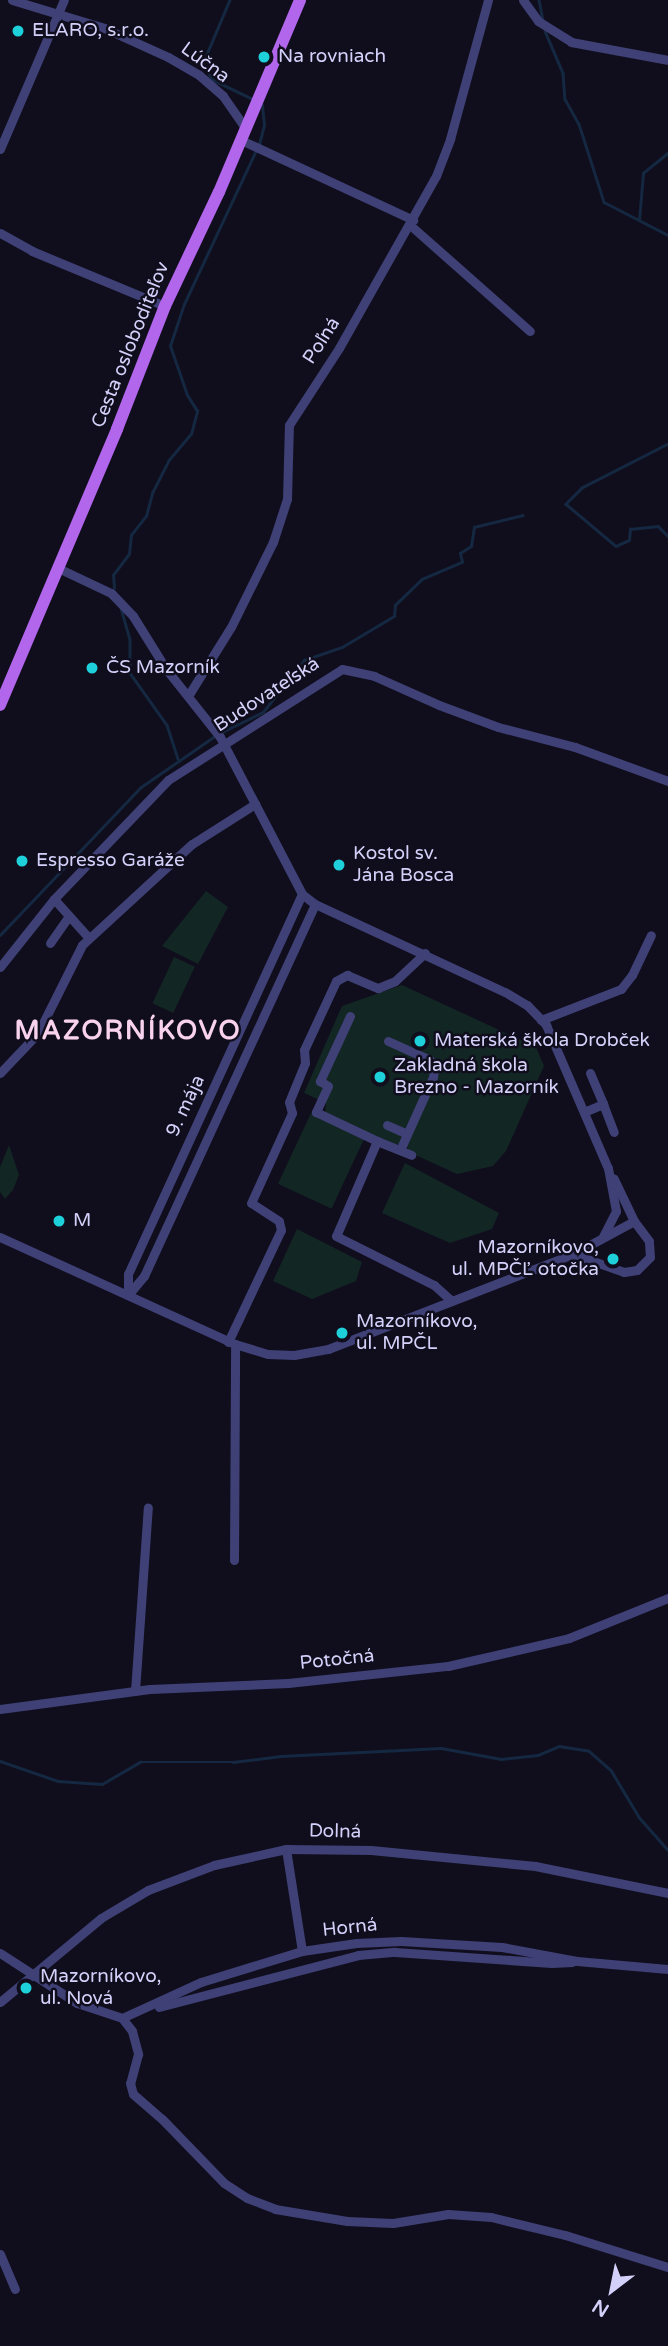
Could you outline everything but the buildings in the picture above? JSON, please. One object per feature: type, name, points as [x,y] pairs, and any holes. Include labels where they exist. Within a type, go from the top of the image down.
[{"type":"main road","name":"Cesta osloboditeľov","points":[[0,705],[165,306],[300,0]]},
{"type":"street","name":"Lúčna","points":[[12,0],[104,28],[168,57],[199,75],[223,96],[243,134]]},
{"type":"street","points":[[0,149],[64,0]]},
{"type":"street","name":"Poľná","points":[[188,696],[230,626],[273,542],[287,499],[289,425],[339,348],[436,176],[450,139],[488,0]]},
{"type":"street","points":[[523,0],[538,21],[571,42],[668,60]]},
{"type":"street","points":[[243,134],[411,223],[530,331]]},
{"type":"street","points":[[0,233],[32,251],[165,306]]},
{"type":"street","points":[[58,568],[111,593],[133,616],[166,669],[222,741],[302,894],[315,904],[505,992],[527,1005],[546,1025],[608,1168],[634,1221],[649,1241],[650,1257],[637,1270],[624,1272],[573,1254]]},
{"type":"street","name":"Budovateľská","points":[[0,967],[54,900],[168,779],[222,741],[342,668],[374,676],[498,727],[575,747],[668,781]]},
{"type":"street","points":[[0,1073],[38,1033],[82,945],[192,844],[255,804]]},
{"type":"street","name":"9. mája","points":[[128,1295],[128,1274],[302,894]]},
{"type":"street","points":[[54,900],[89,938]]},
{"type":"street","points":[[128,1295],[144,1276],[315,904]]},
{"type":"street","points":[[50,943],[69,916]]},
{"type":"street","points":[[541,1020],[621,989],[632,975],[651,935]]},
{"type":"street","points":[[234,1560],[232,1343],[281,1230],[279,1222],[251,1203],[292,1113],[289,1102],[306,1063],[304,1050],[336,981],[347,975],[378,988],[395,981],[425,953]]},
{"type":"street","points":[[350,1016],[320,1081],[328,1086],[316,1112],[411,1155]]},
{"type":"street","points":[[388,1041],[430,1060],[434,1069],[433,1077],[400,1150]]},
{"type":"street","points":[[590,1073],[614,1132]]},
{"type":"street","points":[[584,1112],[603,1104]]},
{"type":"street","points":[[387,1125],[407,1134]]},
{"type":"street","points":[[377,1141],[335,1236],[434,1285],[452,1301]]},
{"type":"street","points":[[603,1237],[616,1210],[608,1168]]},
{"type":"street","points":[[0,1237],[232,1343],[268,1354],[314,1353],[573,1254],[634,1221]]},
{"type":"street","points":[[135,1691],[148,1507]]},
{"type":"street","name":"Potočná","points":[[0,1709],[135,1691],[288,1683],[448,1666],[569,1638],[668,1598]]},
{"type":"street","points":[[286,1849],[302,1951]]},
{"type":"street","name":"Dolná","points":[[0,2002],[101,1918],[148,1890],[214,1865],[286,1849],[371,1850],[535,1866],[668,1893]]},
{"type":"street","name":"Horná","points":[[122,2018],[201,1982],[302,1951],[356,1942],[401,1941],[502,1947],[577,1961],[668,1969]]},
{"type":"street","name":"Horná","points":[[137,2012],[358,1955],[395,1952],[552,1963],[577,1961]]},
{"type":"street","points":[[0,1953],[77,2003],[122,2018],[132,2031],[138,2054],[130,2083],[133,2094],[162,2119],[224,2183],[247,2198],[275,2209],[346,2221],[393,2222],[448,2214],[491,2217],[565,2235],[668,2267]]},
{"type":"street","points":[[0,2254],[15,2289]]},
{"type":"green space","points":[[206,891],[228,907],[198,964],[162,946]]},
{"type":"green space","points":[[174,957],[195,967],[173,1013],[152,1003]]},
{"type":"green space","points":[[402,985],[536,1047],[544,1066],[506,1151],[493,1166],[457,1174],[411,1153],[405,1144],[393,1144],[325,1113],[326,1103],[304,1093],[342,1006]]},
{"type":"green space","points":[[311,1113],[364,1138],[332,1209],[278,1184]]},
{"type":"green space","points":[[9,1145],[19,1175],[13,1190],[5,1199],[0,1192],[0,1167]]},
{"type":"green space","points":[[405,1163],[499,1213],[492,1229],[450,1243],[382,1213]]},
{"type":"green space","points":[[297,1229],[362,1262],[356,1281],[312,1299],[273,1281]]},
{"type":"waterway","points":[[230,0],[203,64],[213,80],[253,99]]},
{"type":"waterway","points":[[539,0],[543,21]]},
{"type":"waterway","points":[[545,31],[563,73],[565,99],[579,124],[604,202],[668,235]]},
{"type":"waterway","points":[[114,588],[113,575],[129,554],[131,535],[146,516],[152,493],[168,461],[191,434],[197,411],[187,395],[170,346],[184,304],[259,144],[264,125],[262,105]]},
{"type":"waterway","points":[[639,220],[643,173],[668,153]]},
{"type":"waterway","points":[[668,444],[582,488],[566,504],[616,546],[629,540],[630,529],[658,526],[668,536]]},
{"type":"waterway","points":[[220,733],[263,712],[304,660],[342,647],[394,616],[395,605],[422,579],[462,562],[460,553],[471,546],[474,527],[523,515]]},
{"type":"waterway","points":[[121,608],[130,639],[130,673],[167,725],[178,758]]},
{"type":"waterway","points":[[0,935],[141,787],[215,736]]},
{"type":"waterway","points":[[0,1761],[58,1781],[102,1784],[140,1762],[233,1762],[281,1756],[441,1748],[501,1759],[538,1755],[559,1746],[589,1751],[611,1770],[639,1817],[668,1850]]},
{"type":"place","name":"ELARO, s.r.o.","points":[[18,31]]},
{"type":"place","name":"Na rovniach","points":[[264,57]]},
{"type":"place","name":"ČS Mazorník","points":[[92,668]]},
{"type":"place","name":"Espresso Garáže","points":[[22,861]]},
{"type":"place","name":"Kostol sv. Jána Bosca","points":[[339,865]]},
{"type":"place","name":"Materská škola Drobček","points":[[420,1041]]},
{"type":"place","name":"Zakladná škola Brezno - Mazorník","points":[[380,1077]]},
{"type":"place","name":"M","points":[[59,1221]]},
{"type":"place","name":"Mazorníkovo, ul. MPČĽ otočka","points":[[613,1259]]},
{"type":"place","name":"Mazorníkovo, ul. MPČL","points":[[342,1333]]},
{"type":"place","name":"Mazorníkovo, ul. Nová","points":[[26,1988]]},
{"type":"district","name":"MAZORNÍKOVO","points":[[128,1031]]}]
